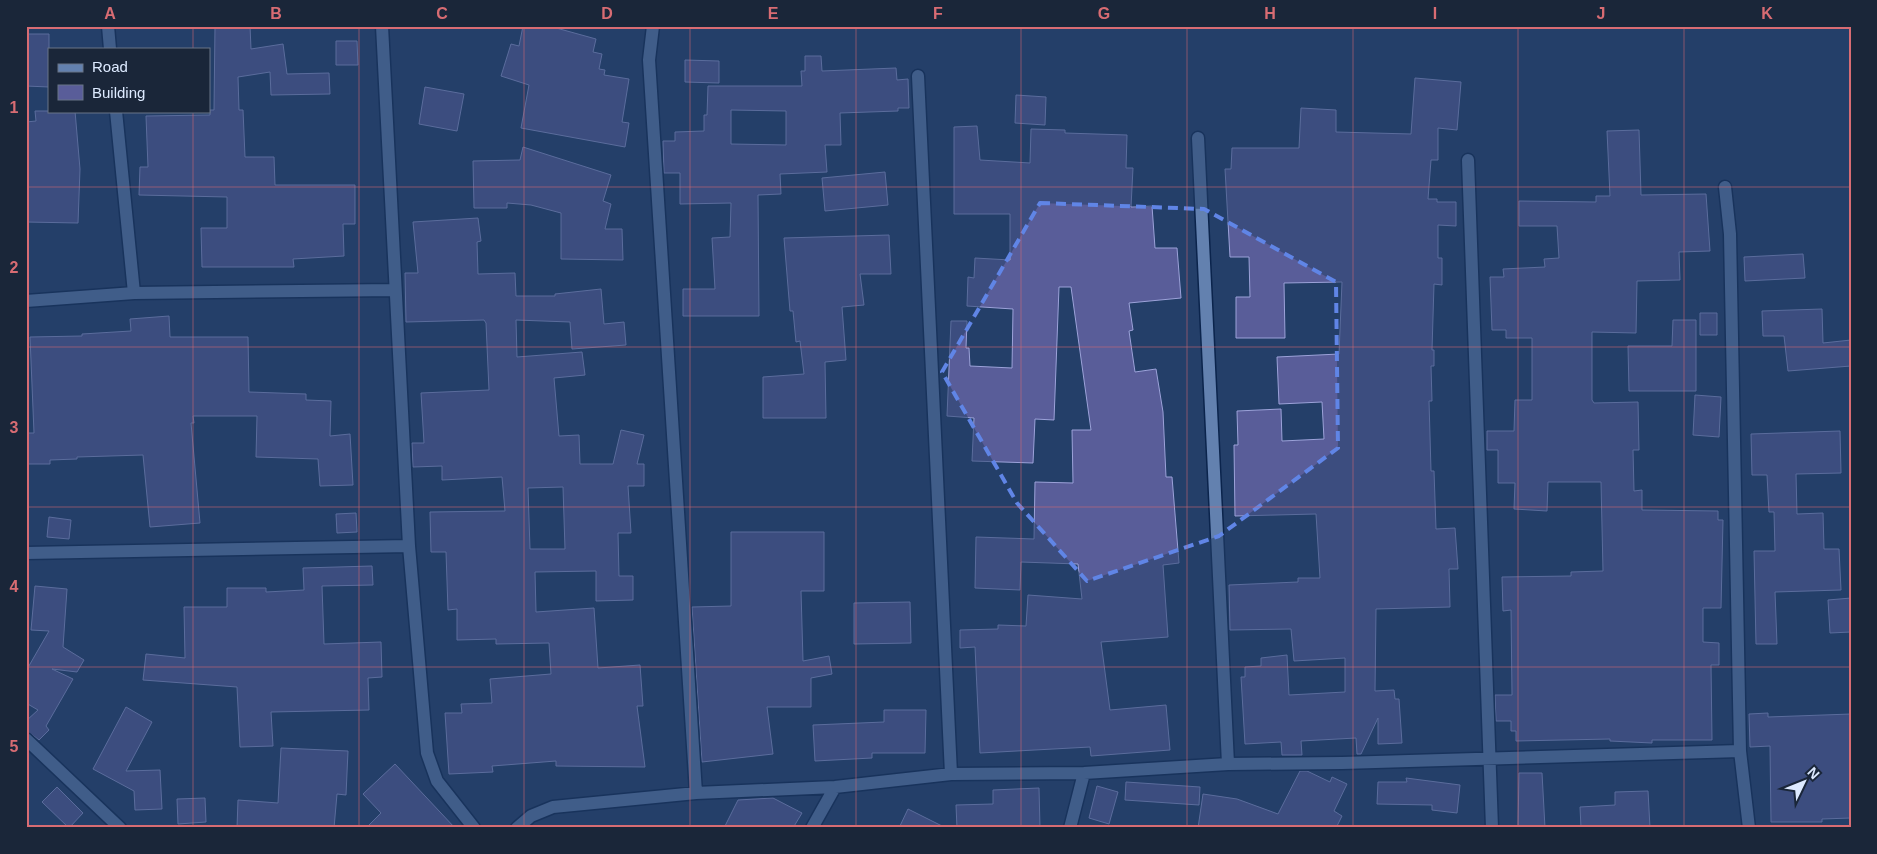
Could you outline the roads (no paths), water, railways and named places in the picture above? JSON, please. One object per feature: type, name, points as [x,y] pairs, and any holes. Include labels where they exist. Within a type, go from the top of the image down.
[{"type":"street","points":[[108,26],[110,48]]},
{"type":"street","points":[[382,26],[408,546],[426,753],[437,781],[474,828]]},
{"type":"street","points":[[653,26],[650,60],[696,793]]},
{"type":"street","points":[[918,76],[951,774]]},
{"type":"street","points":[[116,112],[134,293]]},
{"type":"street","points":[[1198,138],[1228,764]]},
{"type":"street","points":[[1468,160],[1492,828]]},
{"type":"street","points":[[1725,187],[1730,234],[1740,751],[1749,828]]},
{"type":"street","points":[[26,301],[134,293],[395,290]]},
{"type":"street","points":[[26,554],[408,546]]},
{"type":"street","points":[[26,739],[120,828]]},
{"type":"street","points":[[517,828],[531,816],[553,807],[696,793],[835,787],[951,774],[1084,773],[1228,764],[1740,751]]},
{"type":"street","points":[[1070,828],[1084,773]]},
{"type":"street","points":[[812,828],[835,787]]}]
